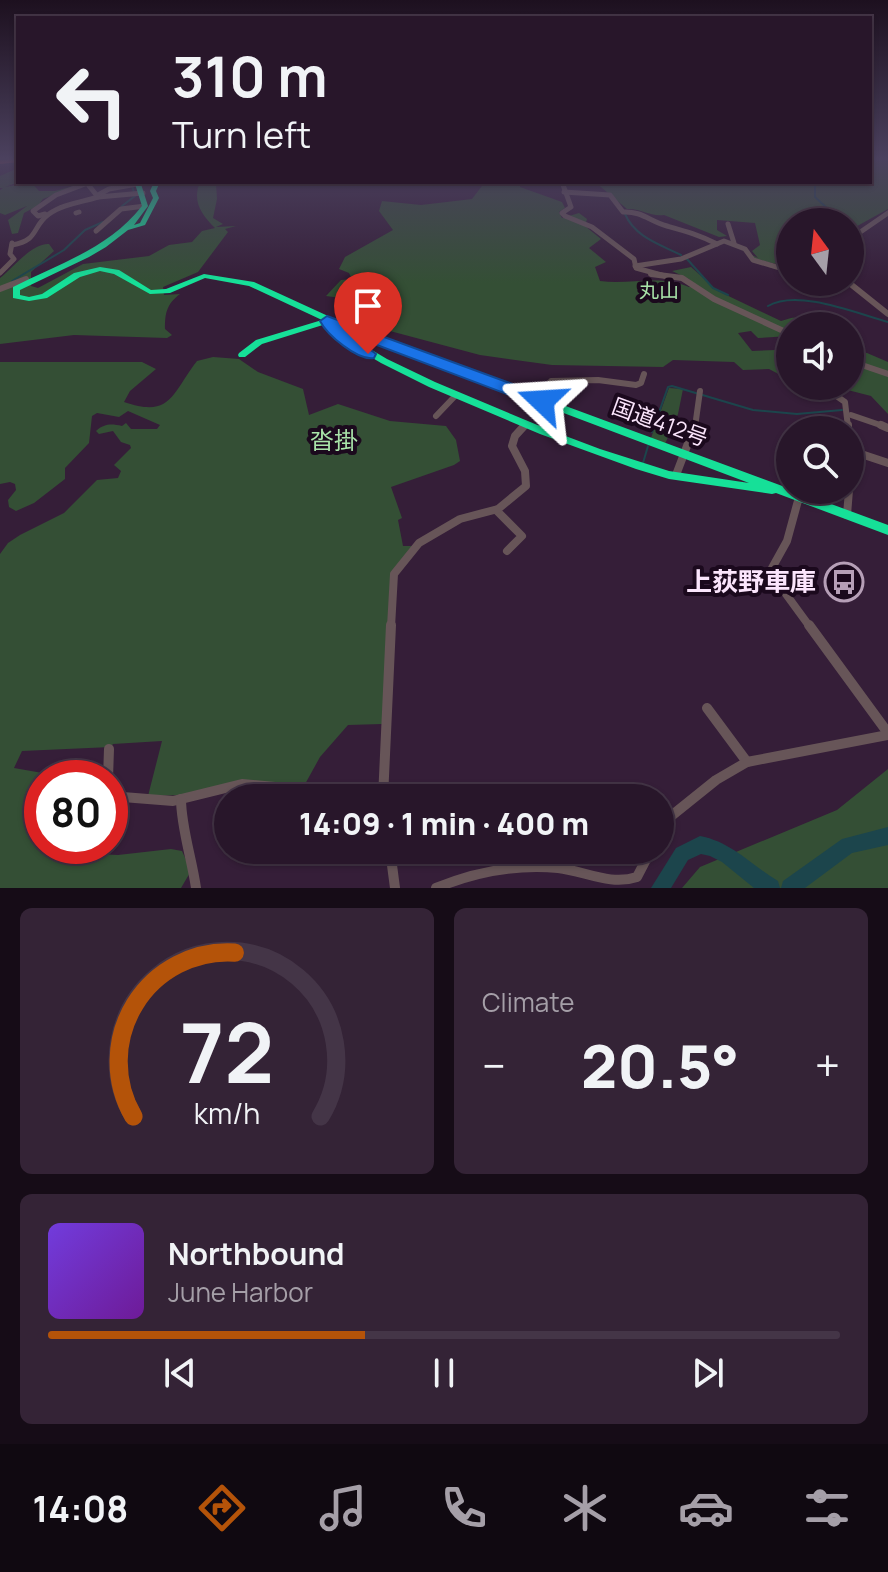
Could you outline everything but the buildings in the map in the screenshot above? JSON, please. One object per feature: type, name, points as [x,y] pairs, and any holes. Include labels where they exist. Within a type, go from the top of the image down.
[{"type":"main road","points":[[25,281],[129,228],[138,200]]},
{"type":"main road","name":"国道412号","points":[[25,281],[16,289],[16,296],[29,299],[44,296],[77,275],[100,269],[116,272],[145,291],[155,293],[172,289],[193,278],[212,276],[258,286],[327,321],[776,489]]},
{"type":"main road","points":[[242,355],[259,342],[327,321],[366,353],[579,447],[676,475],[776,490]]},
{"type":"main road","name":"国道412号","points":[[818,504],[888,530]]},
{"type":"street","points":[[48,200],[33,211],[38,216],[85,200]]},
{"type":"street","points":[[96,231],[129,200]]},
{"type":"street","points":[[568,200],[571,207],[562,213],[568,219],[592,228],[618,250],[632,257],[635,266],[647,273],[682,278],[714,299],[776,328]]},
{"type":"street","points":[[614,200],[623,212],[638,210],[663,225],[689,230],[717,244]]},
{"type":"street","points":[[864,230],[888,213]]},
{"type":"street","points":[[0,273],[14,259],[10,254],[12,244],[24,243],[35,236],[45,214]]},
{"type":"street","points":[[728,224],[735,236],[734,243]]},
{"type":"street","points":[[635,266],[681,259],[717,244],[734,243],[748,252],[753,260],[776,267]]},
{"type":"street","points":[[4,289],[25,281]]},
{"type":"street","points":[[864,295],[888,314]]},
{"type":"street","points":[[864,366],[888,374]]},
{"type":"street","points":[[540,400],[551,381],[598,380],[636,385],[641,383],[644,374]]},
{"type":"street","points":[[676,475],[698,419],[699,393]]},
{"type":"street","points":[[436,416],[456,395]]},
{"type":"street","points":[[842,400],[851,415],[888,428]]},
{"type":"street","points":[[384,784],[394,574],[426,539],[465,517],[496,510],[527,485],[525,471],[512,446],[513,439],[526,424]]},
{"type":"street","points":[[864,453],[888,463]]},
{"type":"street","points":[[674,814],[716,780],[747,762],[888,734],[772,575],[772,568],[787,541],[797,504]]},
{"type":"street","points":[[847,515],[848,504]]},
{"type":"street","points":[[496,510],[522,536],[507,551]]},
{"type":"street","points":[[707,708],[747,762]]},
{"type":"street","points":[[109,749],[109,760]]},
{"type":"street","points":[[128,798],[181,799],[214,791]]},
{"type":"street","points":[[181,799],[181,816],[190,845],[196,888]]},
{"type":"street","points":[[392,864],[395,888]]},
{"type":"street","points":[[436,888],[472,873],[499,867],[558,868],[622,883],[637,877],[644,864]]},
{"type":"green space","points":[[0,200],[45,202],[24,213],[18,233],[12,234],[8,220],[27,206],[5,215],[0,213]]},
{"type":"green space","points":[[217,200],[213,218],[223,224],[216,227],[236,226],[225,229],[228,232],[198,272],[163,287],[164,295],[180,294],[166,313],[165,329],[172,335],[167,338],[74,335],[0,344],[0,278],[36,247],[49,244],[54,251],[31,272],[31,286],[38,288],[83,264],[149,256],[169,245],[192,242],[202,231],[215,228],[198,201]]},
{"type":"green space","points":[[460,200],[562,202],[565,208],[559,212],[562,218],[579,213],[587,219],[585,226],[601,239],[589,248],[606,262],[595,267],[600,281],[656,280],[689,287],[694,286],[689,279],[672,271],[691,267],[718,291],[776,319],[776,337],[758,338],[751,331],[738,333],[752,351],[776,350],[776,373],[769,369],[743,370],[734,362],[673,360],[663,367],[552,365],[480,355],[360,323],[341,298],[326,296],[341,280],[352,279],[349,273],[339,269],[345,257],[393,230],[379,211],[382,201],[421,205]]},
{"type":"green space","points":[[617,200],[888,200],[888,209],[864,222],[864,208],[776,208],[776,264],[754,259],[752,255],[758,258],[752,251],[760,245],[755,223],[717,220],[717,230],[727,236],[719,237],[664,215],[627,209]]},
{"type":"green space","points":[[864,352],[888,362],[888,414],[871,396],[864,394]]},
{"type":"green space","points":[[213,357],[239,359],[258,372],[303,389],[309,415],[338,404],[390,421],[446,426],[456,440],[460,461],[391,487],[402,518],[398,520],[403,546],[412,546],[391,573],[382,724],[348,725],[320,757],[305,784],[245,780],[214,784],[214,788],[183,795],[148,796],[162,741],[22,751],[14,768],[24,770],[24,864],[128,864],[128,854],[171,849],[182,851],[191,871],[181,888],[0,888],[0,554],[8,543],[20,535],[64,513],[97,480],[118,478],[121,471],[114,465],[131,448],[130,445],[121,442],[113,431],[99,434],[96,431],[106,425],[122,426],[126,423],[131,429],[157,429],[160,425],[128,411],[119,417],[97,413],[92,416],[89,443],[65,468],[65,479],[34,503],[16,511],[9,507],[8,500],[16,490],[15,484],[0,484],[0,362],[142,362],[156,369],[130,391],[124,402],[152,407],[161,405],[175,393],[197,361]]},
{"type":"green space","points":[[669,388],[683,389],[678,414],[665,444],[651,438]]},
{"type":"green space","points":[[888,769],[888,888],[682,888],[700,867],[837,810]]},
{"type":"waterway","points":[[122,206],[129,200]]},
{"type":"waterway","points":[[819,200],[827,208]]},
{"type":"waterway","points":[[625,214],[641,234],[681,255]]},
{"type":"waterway","points":[[12,281],[64,250],[85,230],[103,222]]},
{"type":"waterway","points":[[687,259],[713,288],[728,295]]},
{"type":"waterway","points":[[768,306],[780,301],[810,301],[888,322]]},
{"type":"waterway","points":[[652,432],[668,387],[672,386],[753,410],[797,414],[842,410]]},
{"type":"waterway","points":[[643,463],[648,446]]},
{"type":"waterway","points":[[790,888],[848,845],[888,836]]},
{"type":"waterway","points":[[660,888],[682,854],[700,845],[720,851],[771,888]]},
{"type":"traffic: fast","points":[[143,200],[145,206],[119,234],[86,255],[16,289],[16,296],[29,299],[44,296],[77,275],[100,269],[116,272],[150,292],[167,291],[204,276],[251,284],[349,329],[888,530]]},
{"type":"traffic: fast","points":[[129,228],[143,224],[155,200]]},
{"type":"traffic: fast","points":[[242,355],[259,342],[327,321],[347,339],[384,361],[543,432],[669,475],[772,490]]},
{"type":"place","name":"上荻野車庫","points":[[844,582]]},
{"type":"district","name":"丸山","points":[[659,291]]},
{"type":"district","name":"沓掛","points":[[334,441]]},
{"type":"route","points":[[368,354],[327,321],[542,401]]}]
